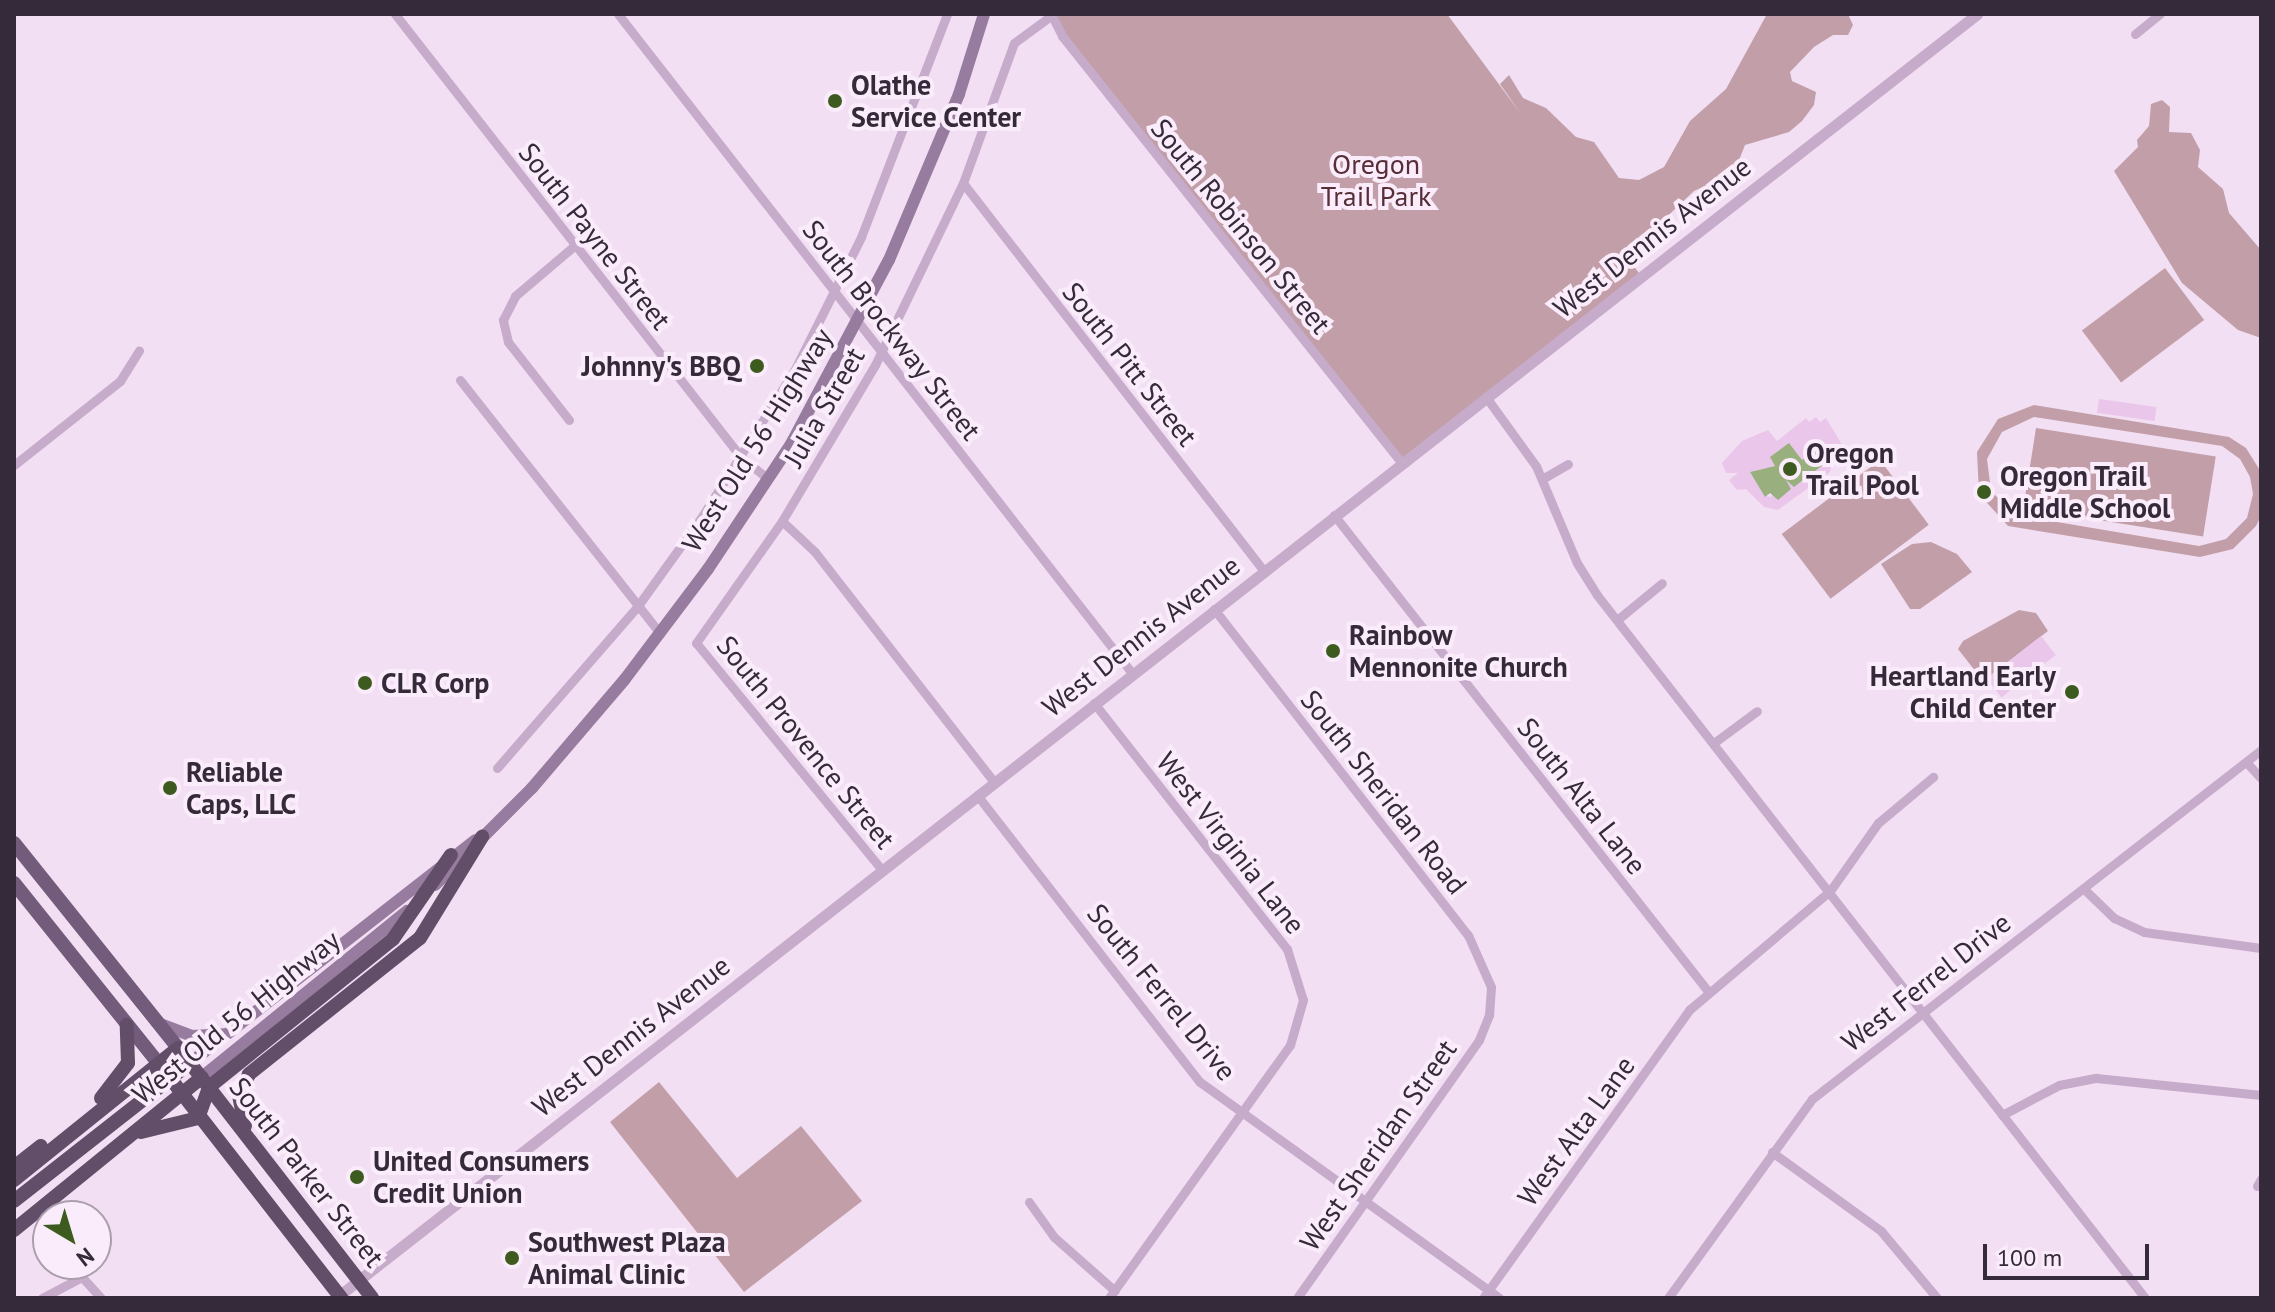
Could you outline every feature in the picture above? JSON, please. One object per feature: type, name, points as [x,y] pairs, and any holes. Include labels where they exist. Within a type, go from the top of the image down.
[{"type":"highway","points":[[247,1134],[239,1094],[249,1074],[420,938],[482,837]]},
{"type":"highway","name":"West Old 56 Highway","points":[[14,1230],[182,1094],[206,1082],[376,955],[431,889],[451,855]]},
{"type":"highway","points":[[14,1167],[114,1088],[128,1063],[127,1025]]},
{"type":"highway","points":[[14,1180],[178,1048]]},
{"type":"highway","name":"West Old 56 Highway","points":[[14,1201],[190,1063]]},
{"type":"highway","name":"South Parker Street","points":[[190,1063],[372,1298]]},
{"type":"highway","name":"South Parker Street","points":[[170,1078],[339,1297]]},
{"type":"highway","points":[[129,1136],[198,1118],[206,1082]]},
{"type":"main road","name":"West Old 56 Highway","points":[[431,889],[551,766],[660,633],[768,479],[857,324],[959,94],[984,14]]},
{"type":"main road","name":"West Old 56 Highway","points":[[190,1063],[451,855],[482,837]]},
{"type":"main road","points":[[14,843],[190,1063]]},
{"type":"main road","points":[[14,883],[170,1078]]},
{"type":"main road","points":[[158,1023],[192,1036],[228,1033]]},
{"type":"street","name":"South Payne Street","points":[[395,14],[741,457],[768,479]]},
{"type":"street","name":"South Brockway Street","points":[[618,14],[834,295],[882,351],[1132,673]]},
{"type":"street","points":[[497,768],[637,607],[741,457],[834,295],[913,112],[947,14]]},
{"type":"street","name":"West Dennis Avenue","points":[[339,1297],[1263,570],[1977,14]]},
{"type":"street","points":[[2135,34],[2160,14]]},
{"type":"street","name":"Julia Street","points":[[696,643],[782,521],[882,351],[963,183],[1014,43],[1051,15]]},
{"type":"street","name":"South Robinson Street","points":[[1051,15],[1062,36],[1401,462]]},
{"type":"street","name":"South Pitt Street","points":[[963,183],[1263,570]]},
{"type":"street","points":[[569,420],[503,329],[507,307],[523,288],[574,246]]},
{"type":"street","points":[[14,465],[120,381],[139,350]]},
{"type":"street","points":[[460,380],[660,633]]},
{"type":"street","points":[[1486,397],[1542,479],[1577,563],[1617,620],[2145,1298]]},
{"type":"street","points":[[1542,479],[1568,464]]},
{"type":"street","name":"South Alta Lane","points":[[1334,515],[1707,990]]},
{"type":"street","points":[[782,521],[815,552],[994,782]]},
{"type":"street","points":[[1617,620],[1662,583]]},
{"type":"street","name":"South Sheridan Road","points":[[1214,609],[1480,952],[1491,987],[1489,1015]]},
{"type":"street","name":"South Provence Street","points":[[696,643],[882,870]]},
{"type":"street","name":"West Virginia Lane","points":[[1094,703],[1296,965],[1303,1000],[1295,1036],[1112,1295]]},
{"type":"street","points":[[1715,742],[1757,711]]},
{"type":"street","name":"West Ferrel Drive","points":[[1674,1296],[1812,1099],[2261,750]]},
{"type":"street","points":[[2246,762],[2261,778]]},
{"type":"street","points":[[1707,990],[1830,891],[1878,823],[1933,777]]},
{"type":"street","name":"South Ferrel Drive","points":[[977,795],[1200,1082],[1486,1294],[1499,1298]]},
{"type":"street","points":[[2084,889],[2114,918],[2144,932],[2261,948]]},
{"type":"street","name":"West Alta Lane","points":[[1486,1294],[1707,990]]},
{"type":"street","name":"West Sheridan Street","points":[[1297,1298],[1479,1040],[1489,1015]]},
{"type":"street","points":[[2002,1115],[2059,1085],[2096,1078],[2261,1095]]},
{"type":"street","points":[[1772,1152],[1881,1231],[1937,1298]]},
{"type":"street","points":[[1029,1202],[1054,1237],[1112,1295]]},
{"type":"street","points":[[42,1298],[82,1277],[101,1298]]},
{"type":"green space","name":"Oregon Trail Park","points":[[1051,14],[1447,14],[1521,114],[1500,84],[1509,75],[1523,98],[1546,108],[1576,137],[1594,142],[1619,178],[1639,180],[1664,167],[1690,121],[1726,89],[1767,14],[1848,14],[1853,25],[1848,35],[1833,35],[1814,47],[1790,72],[1792,81],[1816,92],[1814,105],[1802,121],[1789,132],[1745,145],[1734,173],[1694,191],[1636,246],[1628,258],[1641,276],[1401,462],[1062,36]]},
{"type":"green space","points":[[2162,100],[2170,107],[2169,132],[2191,133],[2200,150],[2198,167],[2223,189],[2229,213],[2261,250],[2261,338],[2238,330],[2182,283],[2114,171],[2138,147],[2137,140],[2149,126],[2151,104]]},
{"type":"green space","points":[[2165,268],[2204,320],[2121,383],[2082,331]]},
{"type":"green space","points":[[2034,405],[2229,437],[2246,448],[2261,472],[2261,516],[2256,526],[2233,549],[2200,557],[2008,526],[1979,494],[1977,452],[1998,419]],"holes":[[[2034,417],[2222,446],[2240,459],[2250,477],[2253,494],[2247,518],[2226,539],[2199,546],[2015,515],[1991,491],[1987,459],[2002,432]]]},
{"type":"green space","points":[[2036,428],[2216,456],[2203,536],[2023,508]]},
{"type":"green space","points":[[1880,460],[1929,525],[1831,599],[1782,534]]},
{"type":"green space","points":[[1931,542],[1957,554],[1972,572],[1920,609],[1910,609],[1881,564],[1912,544]]},
{"type":"green space","points":[[2019,610],[2036,613],[2048,631],[1983,681],[1958,649],[1963,641]]},
{"type":"green space","points":[[659,1082],[737,1178],[801,1126],[862,1201],[744,1292],[610,1122]]},
{"type":"shaded area","points":[[2099,399],[2156,407],[2154,421],[2097,413]]},
{"type":"shaded area","points":[[1816,417],[1820,422],[1826,418],[1844,448],[1833,456],[1830,472],[1778,510],[1764,507],[1746,489],[1737,490],[1729,480],[1738,473],[1726,473],[1722,463],[1742,441],[1768,430],[1777,441],[1806,418],[1809,422]],"holes":[[[1789,443],[1802,460],[1826,462],[1794,487],[1786,480],[1771,497],[1765,496],[1750,472],[1775,466]]]},
{"type":"shaded area","name":"Oregon Trail Pool","points":[[1789,443],[1802,460],[1817,449],[1827,462],[1794,487],[1786,480],[1791,489],[1778,500],[1770,493],[1765,497],[1750,472],[1775,466],[1770,457]]},
{"type":"shaded area","points":[[2041,636],[2056,655],[2001,697],[1987,678]]},
{"type":"place","name":"Olathe Service Center","points":[[835,101]]},
{"type":"place","name":"Johnny's BBQ","points":[[757,366]]},
{"type":"place","name":"Oregon Trail Pool","points":[[1790,469]]},
{"type":"place","name":"Oregon Trail Middle School","points":[[1984,492]]},
{"type":"place","name":"Rainbow Mennonite Church","points":[[1333,651]]},
{"type":"place","name":"CLR Corp","points":[[365,683]]},
{"type":"place","name":"Heartland Early Child Center","points":[[2072,692]]},
{"type":"place","name":"Reliable Caps, LLC","points":[[170,788]]},
{"type":"place","name":"United Consumers Credit Union","points":[[357,1177]]},
{"type":"place","name":"Southwest Plaza Animal Clinic","points":[[512,1258]]}]
